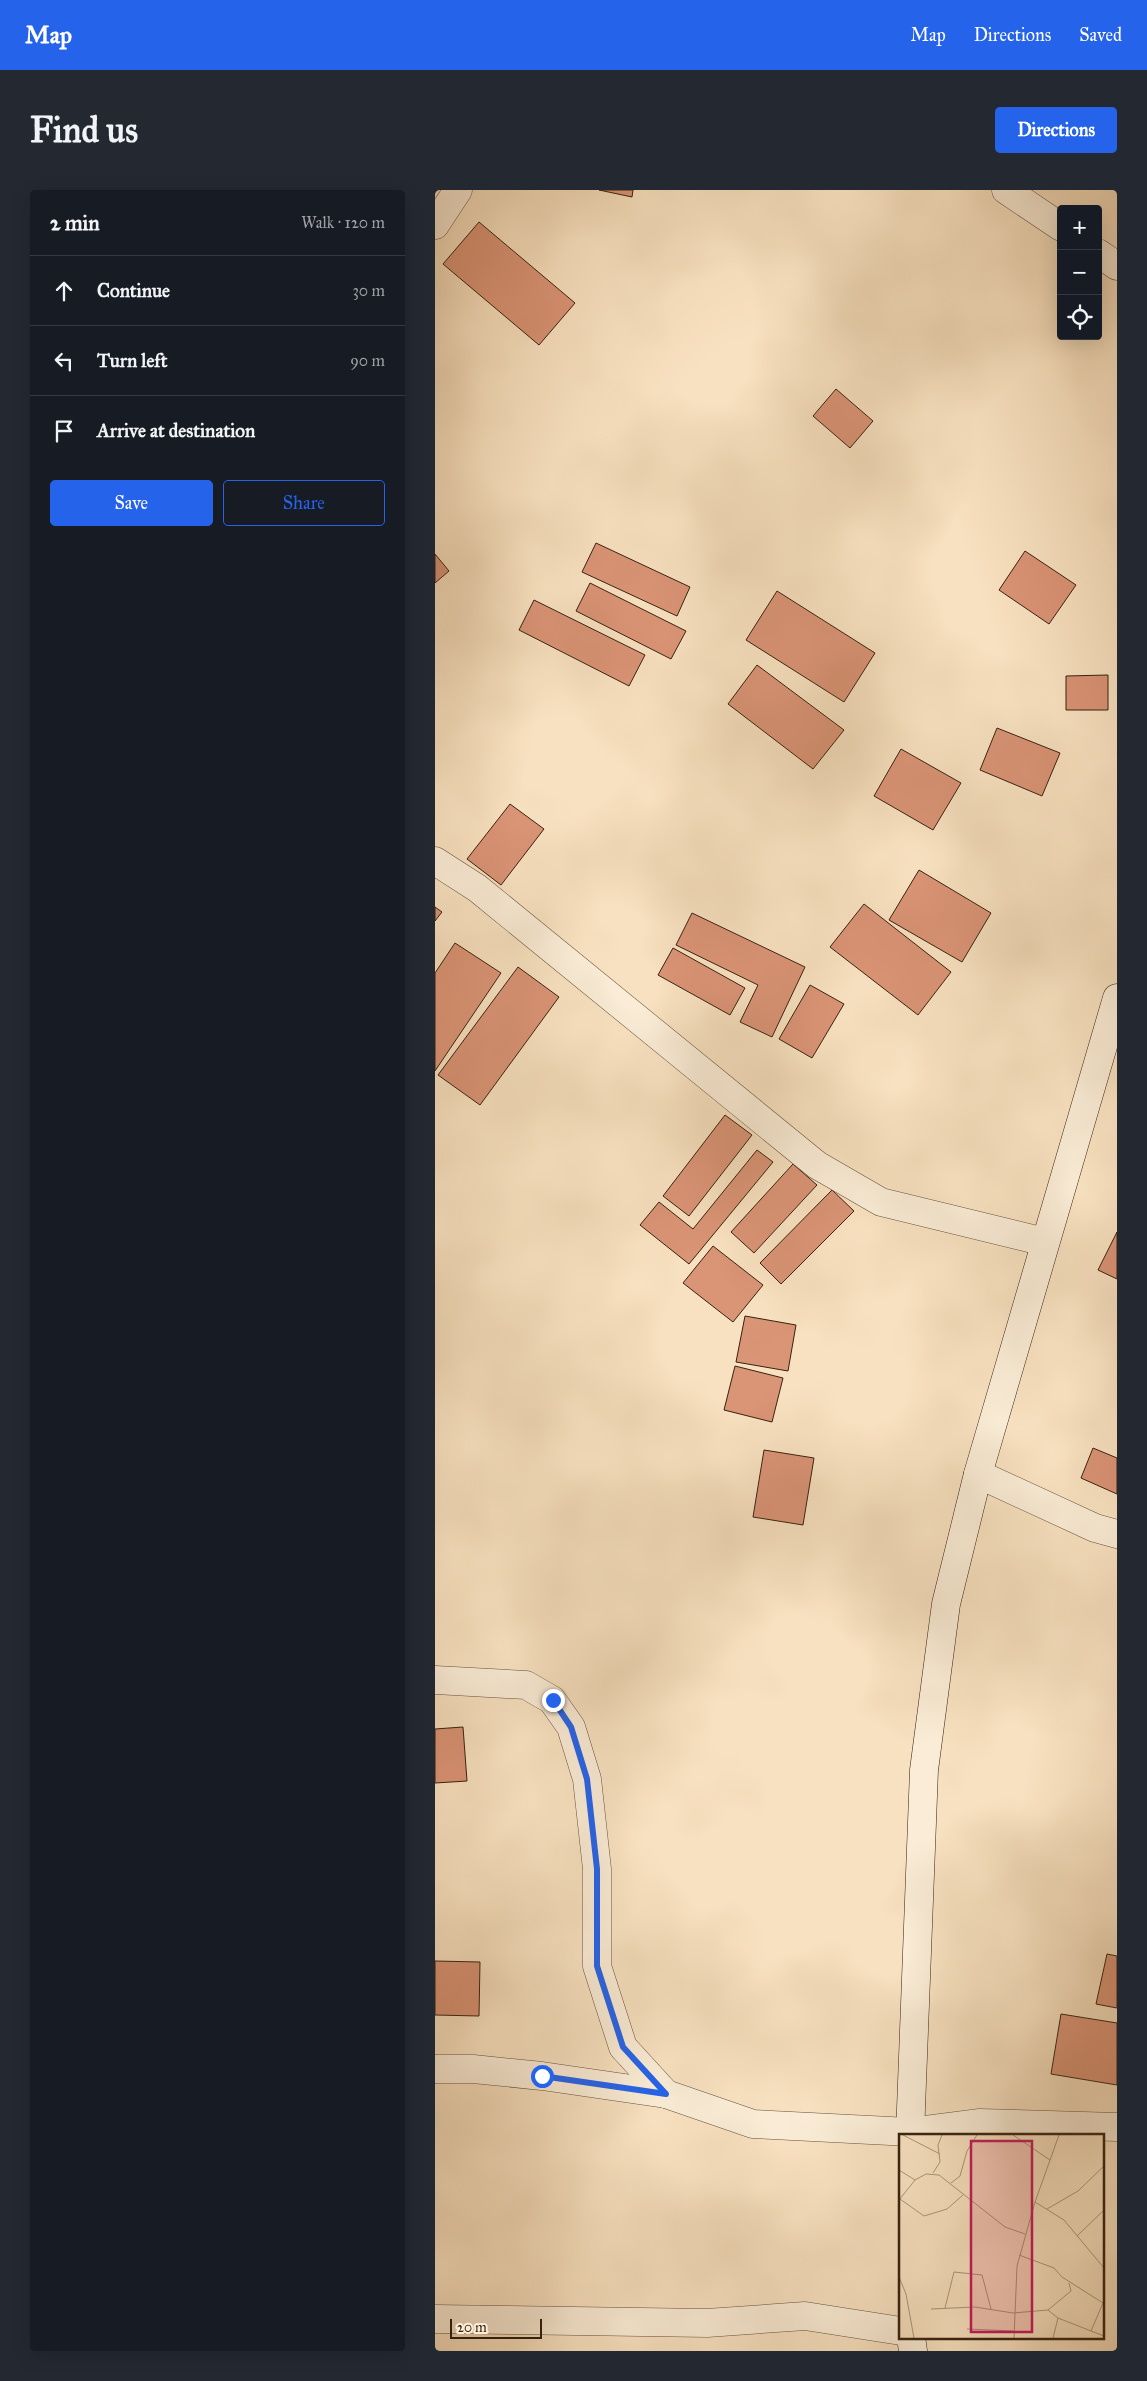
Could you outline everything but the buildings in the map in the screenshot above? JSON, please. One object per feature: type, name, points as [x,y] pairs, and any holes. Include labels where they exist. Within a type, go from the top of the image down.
[{"type":"street","points":[[435,225],[458,190]]},
{"type":"street","points":[[1007,190],[1057,224]]},
{"type":"street","points":[[1102,256],[1117,266]]},
{"type":"street","points":[[435,861],[492,900],[817,1165],[881,1202],[1045,1242]]},
{"type":"street","points":[[910,2133],[924,1770],[946,1604],[979,1474],[1117,998]]},
{"type":"street","points":[[979,1474],[1095,1528],[1117,1534]]},
{"type":"street","points":[[435,1680],[527,1685],[553,1700],[571,1727],[587,1779],[597,1869],[597,1966],[623,2047],[666,2094]]},
{"type":"street","points":[[435,2070],[473,2070],[542,2076],[666,2094],[753,2124],[910,2133],[980,2123],[1117,2127]]},
{"type":"street","points":[[435,2320],[707,2323],[805,2316],[899,2331]]},
{"type":"street","points":[[911,2338],[913,2351]]},
{"type":"route","points":[[542,2076],[666,2094],[623,2047],[597,1966],[597,1869],[587,1779],[571,1727],[553,1700]]}]
